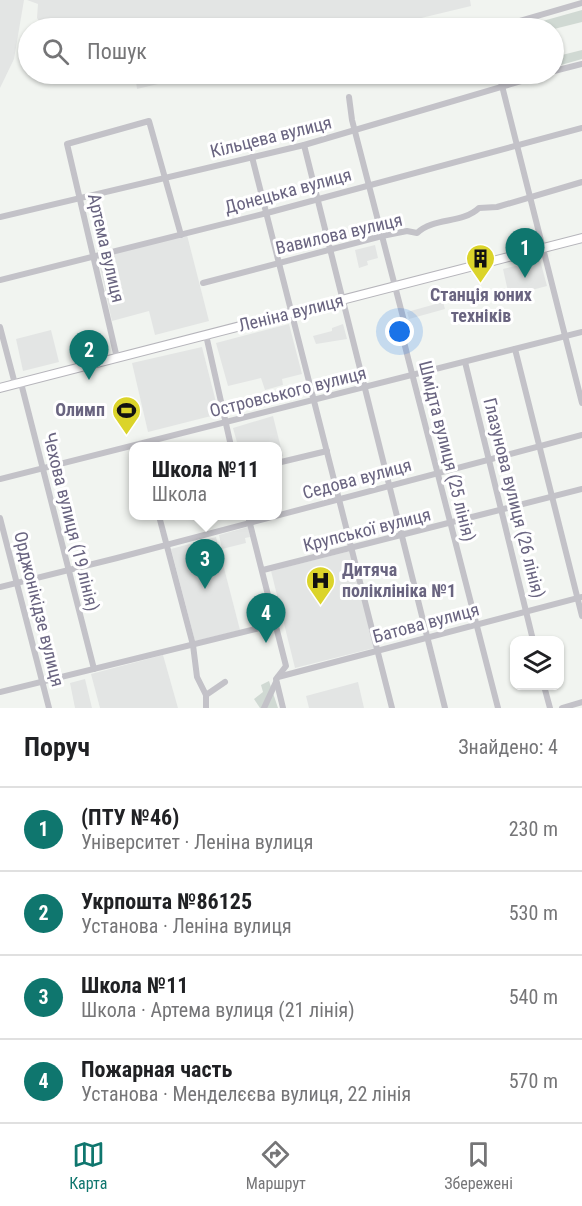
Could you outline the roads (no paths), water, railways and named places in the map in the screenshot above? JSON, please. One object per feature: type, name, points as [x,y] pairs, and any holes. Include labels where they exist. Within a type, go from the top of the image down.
[{"type":"main road","name":"Леніна вулиця","points":[[0,388],[582,238]]},
{"type":"street","points":[[530,18],[582,3]]},
{"type":"street","points":[[564,68],[582,64]]},
{"type":"street","name":"Кільцева вулиця","points":[[0,217],[304,145],[506,84]]},
{"type":"street","points":[[502,85],[582,403]]},
{"type":"street","name":"Шмідта вулиця (25 лiнiя)","points":[[349,97],[355,131],[404,321],[401,330],[498,708]]},
{"type":"street","name":"Артема вулиця","points":[[117,358],[67,144],[149,121],[166,179]]},
{"type":"street","name":"Донецька вулиця","points":[[0,280],[267,213],[582,128]]},
{"type":"street","points":[[304,145],[445,708]]},
{"type":"street","points":[[252,157],[392,708]]},
{"type":"street","points":[[166,179],[181,234]]},
{"type":"street","name":"Вавилова вулиця","points":[[202,283],[382,236],[407,231],[417,233],[424,226],[473,214],[479,208],[497,207],[582,182]]},
{"type":"street","name":"Чехова вулиця (19 лiнiя)","points":[[1,332],[42,469],[94,669]]},
{"type":"street","name":"Островського вулиця","points":[[154,442],[582,332]]},
{"type":"street","points":[[206,335],[230,442]]},
{"type":"street","points":[[515,349],[552,498],[580,598],[582,616]]},
{"type":"street","name":"Глазунова вулиця (26 лiнiя)","points":[[465,362],[532,636]]},
{"type":"street","name":"Седова вулиця","points":[[282,512],[339,499],[582,435]]},
{"type":"street","name":"Островського вулиця","points":[[0,479],[129,448]]},
{"type":"street","points":[[282,462],[327,451]]},
{"type":"street","name":"Крупської вулиця","points":[[263,570],[450,525],[582,489]]},
{"type":"street","name":"Орджонікідзе вулиця","points":[[0,518],[49,708]]},
{"type":"street","points":[[160,520],[193,645],[197,677],[206,695],[206,708]]},
{"type":"street","name":"Седова вулиця","points":[[0,586],[167,545],[246,520]]},
{"type":"street","points":[[249,520],[286,666],[264,708]]},
{"type":"street","name":"Батова вулиця","points":[[277,680],[580,598]]},
{"type":"street","points":[[0,692],[276,624]]},
{"type":"street","points":[[277,680],[282,708]]},
{"type":"street","points":[[206,695],[225,682]]},
{"type":"street","points":[[545,690],[550,708]]},
{"type":"street","points":[[562,708],[582,702]]},
{"type":"place","name":"(ПТУ №46)","points":[[525,278]]},
{"type":"place","name":"Станція юних техніків","points":[[481,284]]},
{"type":"place","name":"Укрпошта №86125","points":[[89,380]]},
{"type":"place","name":"Олимп","points":[[126,436]]},
{"type":"place","name":"Школа №11","points":[[205,589]]},
{"type":"place","name":"Дитяча поліклініка №1","points":[[321,606]]},
{"type":"place","name":"Пожарная часть","points":[[266,643]]}]
